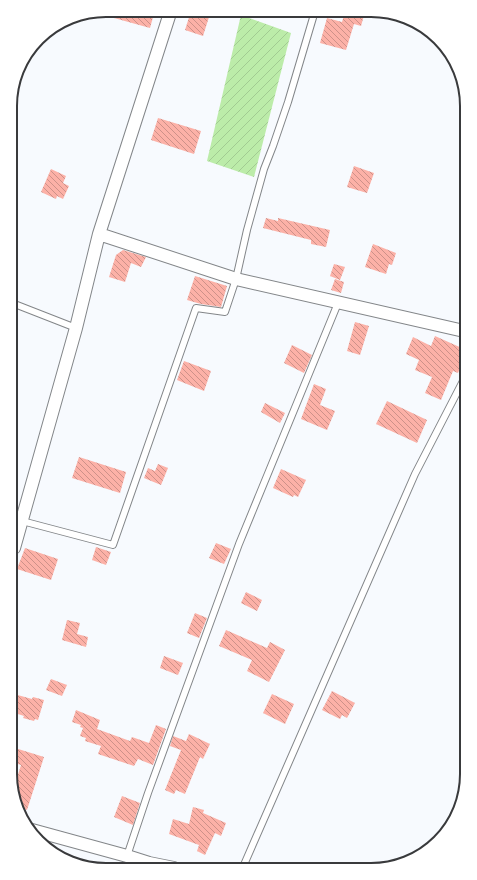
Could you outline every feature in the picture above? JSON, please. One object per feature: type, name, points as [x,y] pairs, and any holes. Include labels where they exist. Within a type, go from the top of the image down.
[{"type":"street","points":[[17,538],[76,328],[99,234],[169,17]]},
{"type":"street","points":[[99,234],[236,280],[338,302],[460,331]]},
{"type":"street","points":[[38,832],[127,856],[142,863]]},
{"type":"lane","points":[[22,521],[113,545],[196,308],[225,312],[236,280],[247,230],[264,169],[288,102],[313,17]]},
{"type":"lane","points":[[127,856],[148,793],[239,544],[338,302]]},
{"type":"lane","points":[[17,305],[76,328]]},
{"type":"lane","points":[[245,863],[415,474],[460,387]]},
{"type":"green space","points":[[241,17],[247,17],[291,33],[254,177],[207,161]]},
{"type":"building","points":[[110,17],[153,17],[150,28]]},
{"type":"building","points":[[189,17],[209,17],[203,36],[185,30]]},
{"type":"building","points":[[344,17],[364,17],[361,26],[354,24],[346,50],[320,43],[327,18],[342,22]]},
{"type":"building","points":[[158,118],[201,131],[194,154],[151,140]]},
{"type":"building","points":[[354,166],[374,173],[367,193],[347,187]]},
{"type":"building","points":[[51,169],[66,176],[63,183],[69,186],[63,199],[57,196],[56,199],[41,192]]},
{"type":"building","points":[[266,218],[278,221],[278,218],[330,230],[326,247],[311,244],[311,240],[263,228]]},
{"type":"building","points":[[373,244],[396,253],[392,265],[389,264],[386,274],[365,267]]},
{"type":"building","points":[[123,250],[146,257],[141,267],[131,263],[125,282],[109,277],[116,255]]},
{"type":"building","points":[[334,264],[345,267],[340,280],[330,276]]},
{"type":"building","points":[[195,276],[227,286],[221,307],[187,300]]},
{"type":"building","points":[[335,279],[344,282],[341,293],[331,290]]},
{"type":"building","points":[[355,322],[369,326],[360,355],[347,351]]},
{"type":"building","points":[[435,336],[460,347],[460,368],[458,373],[453,371],[441,400],[425,393],[432,377],[415,370],[419,360],[406,354],[413,337],[431,346]]},
{"type":"building","points":[[292,345],[312,355],[304,373],[284,363]]},
{"type":"building","points":[[184,361],[211,371],[204,391],[177,380]]},
{"type":"building","points":[[314,384],[326,389],[320,405],[335,411],[327,430],[301,419]]},
{"type":"building","points":[[387,401],[427,420],[417,443],[376,424]]},
{"type":"building","points":[[265,403],[285,413],[280,423],[261,412]]},
{"type":"building","points":[[79,457],[126,472],[120,493],[72,478]]},
{"type":"building","points":[[158,464],[168,468],[161,485],[144,478],[148,468],[155,471]]},
{"type":"building","points":[[281,469],[306,480],[298,497],[294,495],[293,497],[273,488]]},
{"type":"building","points":[[216,543],[231,549],[224,564],[209,558]]},
{"type":"building","points":[[96,547],[111,552],[106,565],[92,560]]},
{"type":"building","points":[[25,548],[58,559],[51,580],[17,569]]},
{"type":"building","points":[[246,592],[262,600],[257,611],[241,603]]},
{"type":"building","points":[[195,613],[207,618],[199,638],[187,633]]},
{"type":"building","points":[[67,620],[80,623],[77,634],[88,637],[86,647],[62,640]]},
{"type":"building","points":[[226,630],[267,648],[270,642],[285,650],[269,682],[247,671],[252,660],[219,646]]},
{"type":"building","points":[[164,656],[183,663],[178,675],[160,668]]},
{"type":"building","points":[[51,679],[67,685],[62,696],[46,690]]},
{"type":"building","points":[[332,691],[355,703],[347,718],[342,715],[340,719],[322,710]]},
{"type":"building","points":[[272,694],[294,704],[285,724],[263,713]]},
{"type":"building","points":[[17,695],[32,699],[33,697],[44,700],[38,720],[35,719],[34,721],[23,718],[24,716],[17,714]]},
{"type":"building","points":[[76,710],[100,720],[97,729],[130,741],[132,737],[149,743],[156,725],[166,729],[153,765],[138,759],[134,766],[98,754],[101,746],[85,741],[86,738],[80,736],[83,728],[80,727],[81,725],[72,722]]},
{"type":"building","points":[[189,734],[210,744],[203,759],[200,757],[185,794],[176,790],[174,794],[165,790],[181,750],[170,746],[173,736],[186,741]]},
{"type":"building","points":[[17,749],[44,757],[27,810],[24,809],[22,803],[17,780],[21,765],[17,764]]},
{"type":"building","points":[[122,796],[140,803],[133,825],[114,817]]},
{"type":"building","points":[[193,807],[204,810],[203,813],[226,823],[221,836],[215,833],[205,855],[197,851],[199,845],[169,834],[173,819],[189,824]]}]
